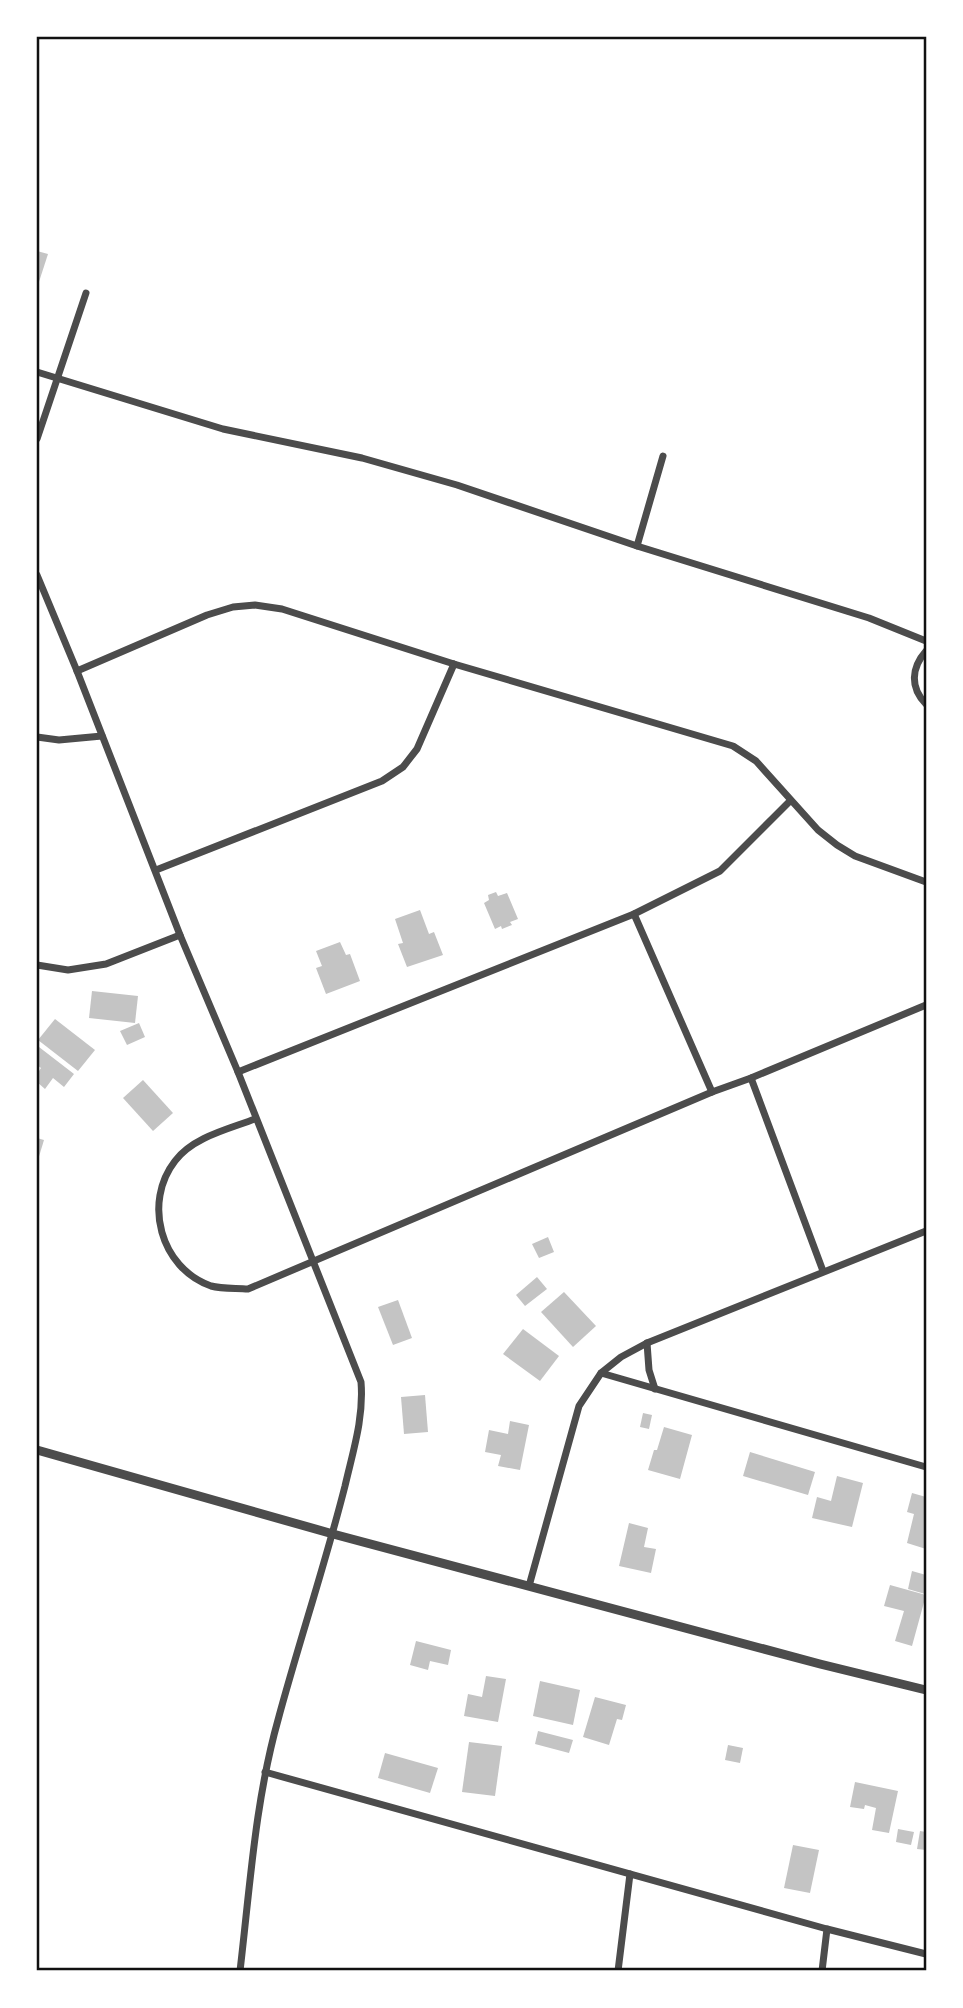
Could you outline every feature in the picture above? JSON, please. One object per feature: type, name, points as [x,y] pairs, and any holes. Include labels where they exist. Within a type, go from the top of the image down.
[{"type":"street","points":[[37,439],[86,293]]},
{"type":"street","points":[[37,372],[223,429],[362,458],[446,481],[637,546],[869,618],[926,641]]},
{"type":"street","points":[[637,546],[663,456]]},
{"type":"street","points":[[37,575],[361,1382],[361,1420],[333,1534],[277,1722],[265,1772],[240,1971]]},
{"type":"street","points":[[77,671],[207,615],[233,607],[255,606],[282,610],[733,747],[756,761],[790,801],[837,845],[855,856],[926,882]]},
{"type":"street","points":[[926,651],[917,663],[913,677],[916,691],[926,704]]},
{"type":"street","points":[[156,870],[382,781],[403,767],[417,749],[454,664]]},
{"type":"street","points":[[37,737],[59,740],[102,736]]},
{"type":"street","points":[[238,1072],[634,914],[720,871],[790,801]]},
{"type":"street","points":[[634,914],[712,1092]]},
{"type":"street","points":[[37,965],[68,970],[106,964],[180,935]]},
{"type":"street","points":[[255,1119],[194,1143],[175,1160],[160,1187],[157,1219],[169,1252],[188,1275],[212,1286],[248,1289],[712,1092],[926,1006]]},
{"type":"street","points":[[751,1078],[823,1271]]},
{"type":"street","points":[[529,1586],[579,1406],[601,1373],[621,1357],[647,1343],[926,1231]]},
{"type":"street","points":[[647,1343],[649,1370],[655,1389]]},
{"type":"street","points":[[601,1373],[926,1467]]},
{"type":"street","points":[[37,1450],[333,1534],[926,1690]]},
{"type":"street","points":[[265,1772],[827,1929],[926,1954]]},
{"type":"street","points":[[618,1971],[630,1874]]},
{"type":"street","points":[[822,1971],[827,1929]]},
{"type":"building","points":[[37,251],[48,254],[37,288]]},
{"type":"building","points":[[496,892],[498,896],[507,893],[518,919],[502,929],[501,926],[495,929],[484,903],[489,900],[488,895]]},
{"type":"building","points":[[420,910],[429,934],[434,932],[443,955],[407,967],[398,944],[403,943],[395,919]]},
{"type":"building","points":[[340,942],[346,955],[350,954],[360,981],[326,994],[316,968],[322,966],[316,951]]},
{"type":"building","points":[[92,991],[138,996],[135,1023],[89,1018]]},
{"type":"building","points":[[55,1019],[95,1050],[78,1071],[38,1040]]},
{"type":"building","points":[[139,1023],[145,1037],[127,1045],[120,1031]]},
{"type":"building","points":[[39,1047],[74,1074],[64,1087],[53,1078],[45,1089],[37,1082],[37,1074],[41,1068],[37,1065]]},
{"type":"building","points":[[143,1080],[173,1113],[153,1131],[123,1098]]},
{"type":"building","points":[[37,1138],[44,1140],[37,1163]]},
{"type":"building","points":[[548,1237],[554,1252],[539,1258],[532,1244]]},
{"type":"building","points":[[537,1277],[547,1289],[525,1306],[516,1295]]},
{"type":"building","points":[[564,1292],[596,1326],[573,1347],[541,1312]]},
{"type":"building","points":[[398,1300],[412,1338],[393,1345],[378,1307]]},
{"type":"building","points":[[523,1329],[559,1356],[540,1381],[503,1354]]},
{"type":"building","points":[[425,1395],[428,1432],[404,1434],[401,1397]]},
{"type":"building","points":[[643,1413],[652,1415],[649,1429],[640,1427]]},
{"type":"building","points":[[510,1421],[529,1425],[520,1470],[498,1466],[501,1455],[485,1452],[489,1430],[508,1434]]},
{"type":"building","points":[[664,1427],[692,1435],[680,1479],[648,1470]]},
{"type":"building","points":[[750,1452],[815,1472],[808,1495],[743,1476]]},
{"type":"building","points":[[837,1476],[863,1483],[852,1527],[812,1518],[817,1497],[831,1501]]},
{"type":"building","points":[[912,1493],[926,1497],[926,1549],[907,1543],[914,1514],[907,1512]]},
{"type":"building","points":[[629,1523],[648,1528],[644,1547],[656,1549],[651,1573],[619,1566]]},
{"type":"building","points":[[912,1571],[926,1575],[925,1594],[908,1589]]},
{"type":"building","points":[[890,1585],[926,1595],[912,1646],[895,1641],[904,1611],[884,1606]]},
{"type":"building","points":[[416,1641],[451,1650],[448,1665],[430,1661],[428,1670],[410,1665]]},
{"type":"building","points":[[486,1676],[506,1679],[498,1722],[464,1716],[468,1694],[482,1697]]},
{"type":"building","points":[[540,1681],[580,1690],[573,1725],[533,1716]]},
{"type":"building","points":[[595,1697],[626,1705],[622,1720],[617,1719],[609,1745],[583,1737]]},
{"type":"building","points":[[538,1731],[573,1740],[569,1753],[535,1744]]},
{"type":"building","points":[[469,1742],[502,1746],[495,1796],[462,1792]]},
{"type":"building","points":[[728,1745],[743,1748],[740,1763],[725,1760]]},
{"type":"building","points":[[385,1753],[438,1768],[430,1793],[378,1778]]},
{"type":"building","points":[[855,1782],[898,1791],[889,1833],[872,1830],[876,1808],[865,1805],[864,1809],[850,1807]]},
{"type":"building","points":[[898,1829],[914,1832],[911,1845],[896,1842]]},
{"type":"building","points":[[920,1831],[926,1832],[926,1850],[917,1849]]},
{"type":"building","points":[[793,1845],[819,1850],[810,1893],[784,1888]]}]
